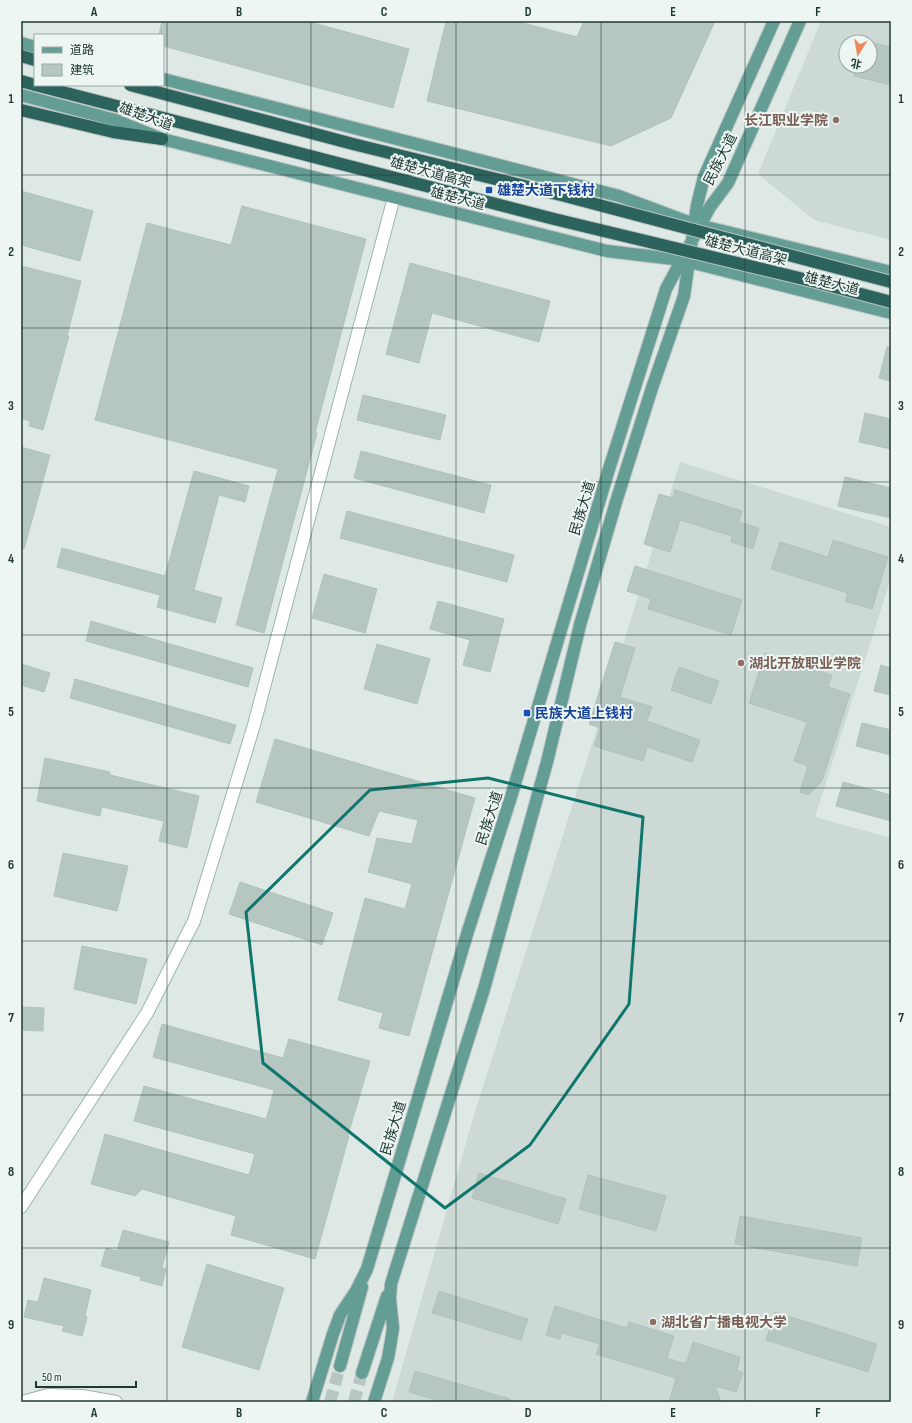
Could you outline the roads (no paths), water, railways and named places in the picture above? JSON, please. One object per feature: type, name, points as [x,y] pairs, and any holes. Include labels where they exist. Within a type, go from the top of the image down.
[{"type":"highway","points":[[21,56],[34,60]]},
{"type":"highway","name":"雄楚大道高架","points":[[21,81],[34,85]]},
{"type":"highway","name":"雄楚大道高架","points":[[39,86],[547,217],[891,302]]},
{"type":"highway","name":"雄楚大道高架","points":[[134,86],[353,144],[561,195],[891,282]]},
{"type":"highway","points":[[21,110],[113,132],[162,139]]},
{"type":"main road","name":"民族大道","points":[[312,1402],[340,1315],[356,1291],[367,1269],[468,931],[511,796],[609,469],[666,289],[685,261],[697,225],[697,205],[704,177],[774,21]]},
{"type":"main road","name":"民族大道","points":[[697,225],[728,184],[800,21]]},
{"type":"main road","points":[[21,43],[34,47]]},
{"type":"main road","name":"雄楚大道","points":[[164,80],[619,196],[697,225],[891,272]]},
{"type":"main road","name":"雄楚大道","points":[[21,95],[115,120],[162,139],[394,198],[607,251],[685,261],[891,314]]},
{"type":"main road","name":"民族大道","points":[[374,1402],[388,1358],[393,1328],[390,1299],[391,1284],[484,989],[547,762],[580,625],[649,396],[684,296],[685,261]]},
{"type":"main road","points":[[340,1366],[367,1269]]},
{"type":"main road","points":[[362,1373],[391,1284]]},
{"type":"street","points":[[21,1205],[147,1013],[194,921],[254,725],[394,198]]},
{"type":"street","points":[[22,1402],[48,1395],[82,1396],[116,1402]]},
{"type":"tunnel","points":[[330,1402],[340,1366]]},
{"type":"tunnel","points":[[354,1402],[362,1373]]},
{"type":"place","name":"长江职业学院","points":[[836,120]]},
{"type":"place","name":"雄楚大道下钱村","points":[[489,190]]},
{"type":"place","name":"湖北开放职业学院","points":[[741,663]]},
{"type":"place","name":"民族大道上钱村","points":[[527,713]]},
{"type":"place","name":"湖北省广播电视大学","points":[[653,1322]]}]
